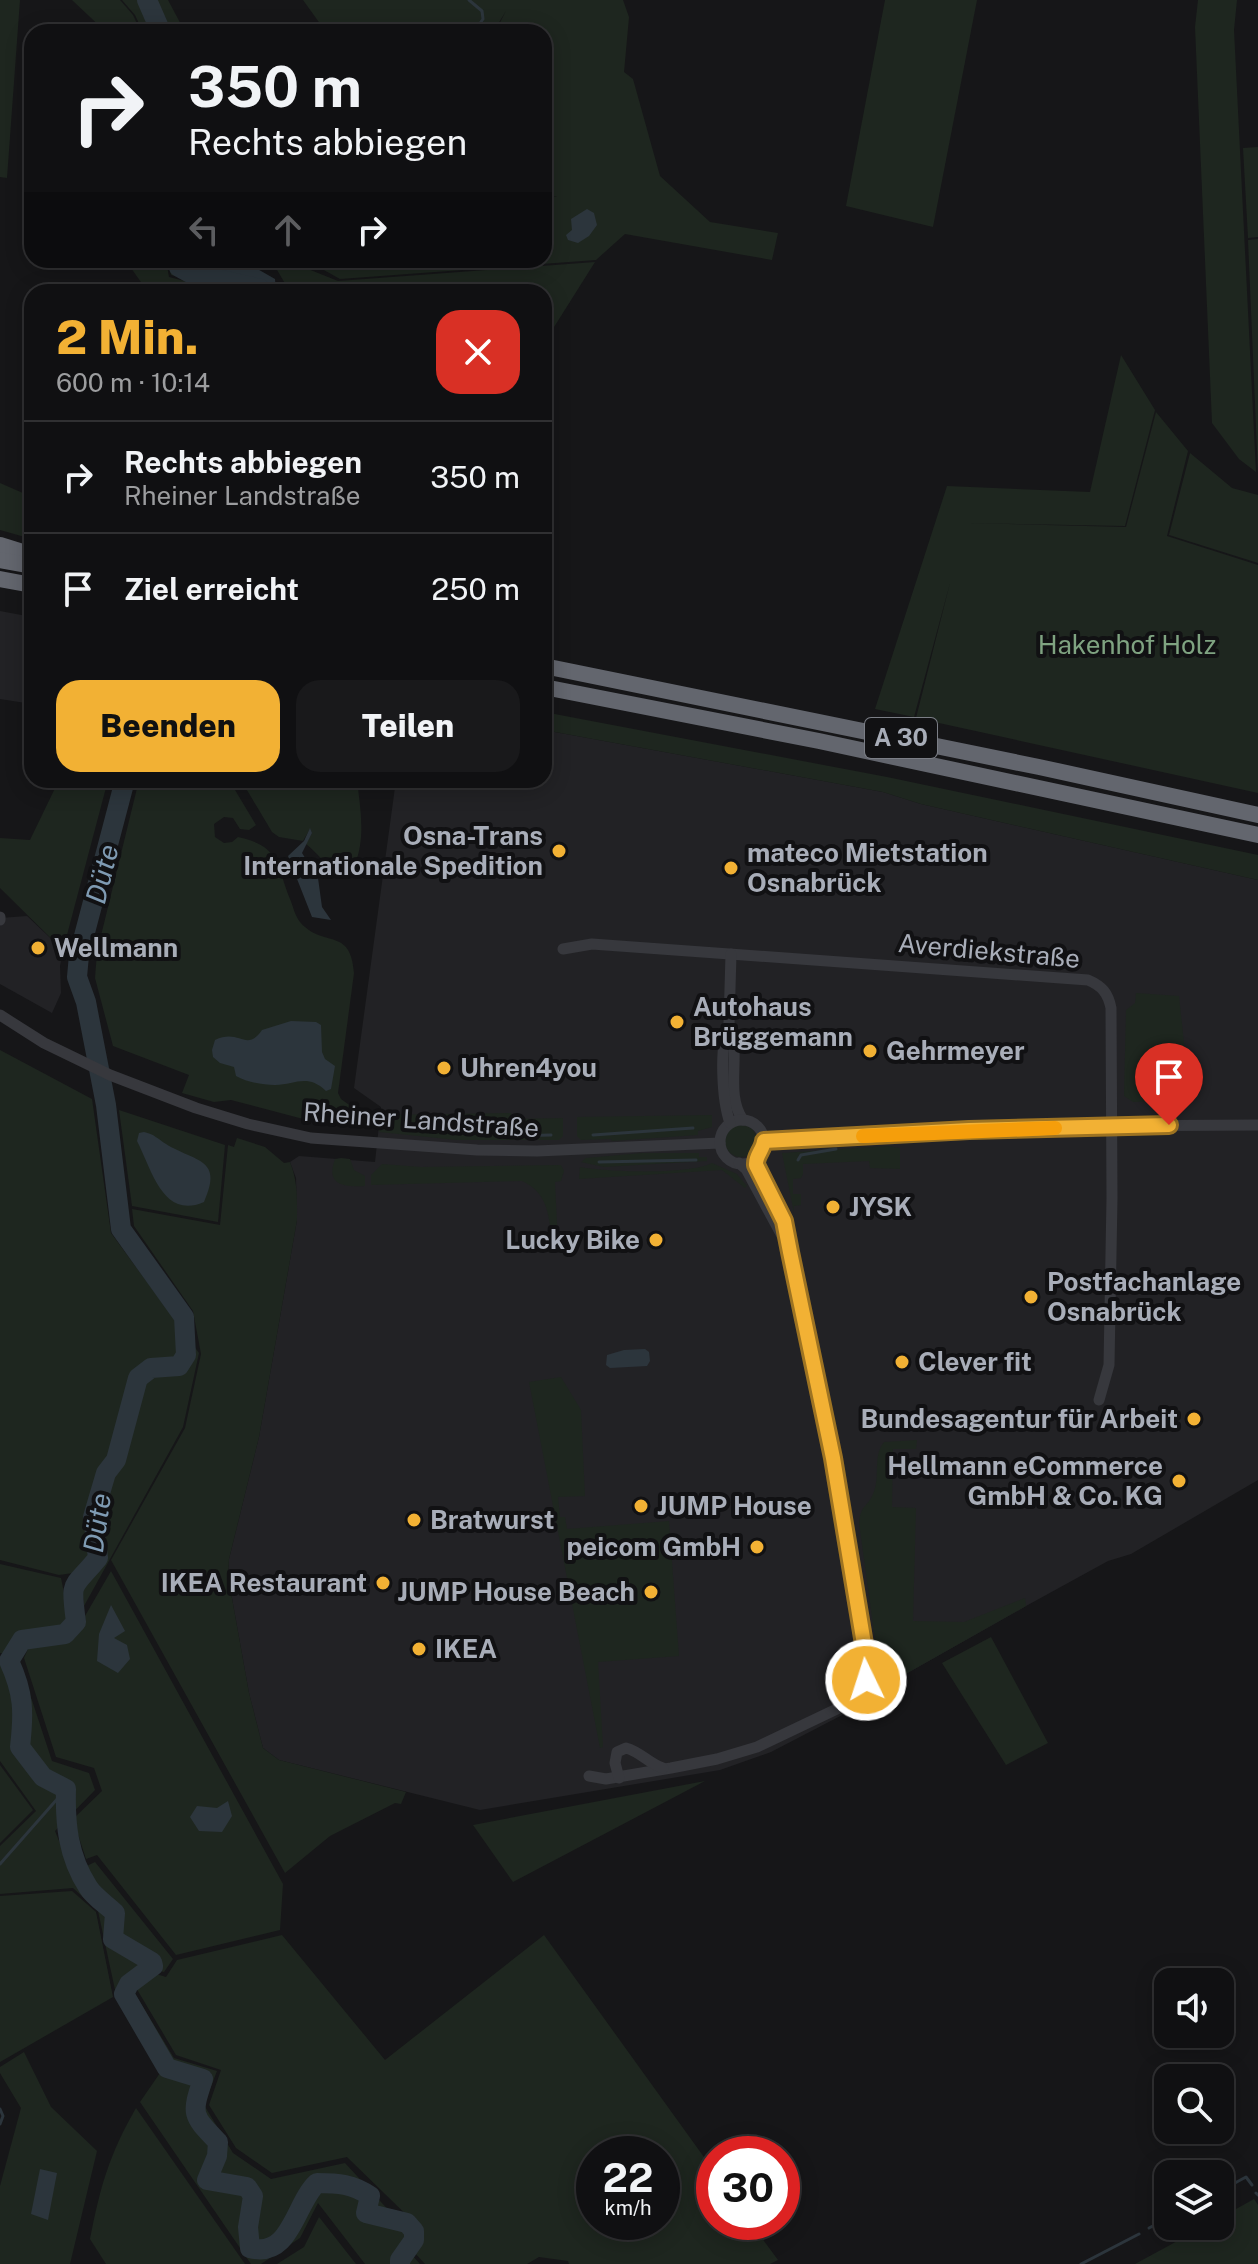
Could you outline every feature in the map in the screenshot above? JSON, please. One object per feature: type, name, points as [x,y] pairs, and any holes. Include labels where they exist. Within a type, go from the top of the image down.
[{"type":"highway","points":[[0,545],[24,552]]},
{"type":"highway","points":[[0,560],[24,564]]},
{"type":"highway","points":[[0,579],[24,584]]},
{"type":"highway","name":"A 30","points":[[552,668],[1258,815]]},
{"type":"highway","name":"A 30","points":[[552,689],[865,751],[1258,835]]},
{"type":"street","name":"Averdiekstraße","points":[[563,949],[592,944],[1096,983],[1107,992],[1111,1008],[1112,1126]]},
{"type":"street","points":[[731,954],[729,1024],[734,1036],[736,1101],[743,1120]]},
{"type":"street","name":"Rheiner Landstraße","points":[[0,1015],[85,1064],[196,1108],[248,1124],[329,1140],[537,1151],[720,1143]]},
{"type":"street","points":[[729,1024],[724,1034],[724,1095],[730,1123]]},
{"type":"street","points":[[739,1163],[756,1159],[764,1141],[755,1124],[743,1120],[730,1123],[722,1132],[720,1143],[726,1157],[746,1169],[790,1252]]},
{"type":"street","points":[[764,1141],[1112,1126],[1258,1125]]},
{"type":"street","points":[[1099,1400],[1109,1365],[1112,1126]]},
{"type":"street","points":[[589,1776],[619,1778],[717,1759],[757,1747],[841,1707],[857,1696],[866,1680],[867,1662],[837,1481],[784,1221],[761,1177],[756,1159]]},
{"type":"street","points":[[619,1778],[615,1763],[617,1752],[626,1748],[638,1751],[651,1763],[671,1768]]},
{"type":"shaded area","points":[[587,209],[594,213],[597,225],[589,236],[578,243],[568,240],[566,235],[572,230],[571,219]]},
{"type":"shaded area","points":[[188,268],[256,268],[275,279],[275,284],[248,284]]},
{"type":"shaded area","points":[[0,611],[24,616],[24,703],[0,699]]},
{"type":"shaded area","points":[[552,731],[883,792],[921,804],[1258,880],[1258,1480],[1131,1554],[1108,1561],[888,1684],[848,1712],[771,1752],[720,1770],[480,1810],[279,1760],[263,1748],[249,1693],[228,1576],[229,1559],[259,1437],[297,1220],[296,1178],[290,1162],[299,1156],[375,1162],[381,1107],[354,1088],[395,788],[552,788]]},
{"type":"shaded area","points":[[310,828],[312,833],[302,853],[318,878],[322,907],[331,920],[312,917],[288,856],[304,841]]},
{"type":"shaded area","points":[[27,916],[63,950],[61,993],[52,1013],[0,984],[0,918]]},
{"type":"shaded area","points":[[291,1021],[321,1025],[322,1052],[325,1059],[335,1066],[331,1089],[326,1091],[307,1081],[260,1084],[236,1076],[234,1067],[220,1063],[213,1057],[215,1040],[231,1037],[251,1040],[262,1030]]},
{"type":"shaded area","points":[[144,1132],[203,1163],[211,1177],[204,1202],[190,1206],[178,1204],[161,1189],[137,1141],[139,1133]]},
{"type":"shaded area","points":[[645,1349],[649,1352],[647,1366],[610,1368],[606,1365],[607,1355]]},
{"type":"shaded area","points":[[111,1605],[125,1631],[114,1638],[127,1645],[130,1659],[118,1673],[97,1661],[99,1634]]},
{"type":"shaded area","points":[[228,1801],[232,1816],[222,1832],[199,1831],[190,1817],[197,1806],[217,1808]]},
{"type":"shaded area","points":[[40,2169],[57,2173],[48,2220],[31,2214]]},
{"type":"green space","points":[[0,0],[20,0],[7,178],[0,177]]},
{"type":"green space","points":[[72,0],[120,0],[137,24],[98,24]]},
{"type":"green space","points":[[122,0],[168,0],[181,24],[139,24]]},
{"type":"green space","points":[[303,0],[623,0],[629,17],[624,72],[633,79],[660,176],[710,222],[778,233],[772,260],[625,234],[596,260],[552,263],[552,198],[557,196],[552,197],[552,24],[499,24],[506,11],[498,24],[320,24]]},
{"type":"green space","points":[[885,0],[977,0],[933,227],[846,206]]},
{"type":"green space","points":[[1198,0],[1237,0],[1234,30],[1256,472],[1239,459],[1212,423],[1195,27]]},
{"type":"green space","points":[[1258,147],[1258,237],[1248,238],[1243,148]]},
{"type":"green space","points":[[1258,239],[1258,474],[1248,240]]},
{"type":"green space","points":[[595,262],[552,330],[552,284],[285,284],[276,268],[306,268],[338,281],[552,268],[552,265]]},
{"type":"green space","points":[[131,268],[167,268],[169,277],[197,284],[142,284]]},
{"type":"green space","points":[[169,268],[243,268],[232,284],[208,284],[171,275]]},
{"type":"green space","points":[[320,268],[488,268],[340,279]]},
{"type":"green space","name":"Hakenhof Holz","points":[[1121,355],[1155,410],[1125,526],[965,523],[1126,527],[1156,412],[1188,451],[1167,536],[1258,565],[1258,793],[916,718],[950,583],[914,717],[875,709],[947,486],[1090,492]]},
{"type":"green space","points":[[1190,453],[1232,488],[1258,495],[1258,563],[1169,535]]},
{"type":"green space","points":[[0,483],[24,494],[24,537],[0,530]]},
{"type":"green space","points":[[552,714],[887,777],[1258,855],[1258,880],[921,804],[883,792],[552,731]]},
{"type":"green space","points":[[55,788],[106,788],[63,950],[0,888],[0,838],[30,840]]},
{"type":"green space","points":[[137,788],[234,788],[256,825],[249,830],[240,829],[233,818],[224,817],[214,824],[215,837],[224,843],[238,837],[269,851],[300,922],[318,935],[342,943],[352,958],[354,973],[338,1093],[341,1099],[359,1112],[359,1124],[307,1120],[231,1100],[214,1102],[182,1093],[189,1075],[113,1046],[95,978],[97,952]]},
{"type":"green space","points":[[246,788],[358,788],[361,833],[355,864],[337,870],[328,865],[306,844],[312,833],[310,829],[303,841],[279,837],[272,832]]},
{"type":"green space","points":[[1136,993],[1179,996],[1190,1099],[1133,1102],[1124,1096],[1126,1010],[1135,1003]]},
{"type":"green space","points":[[0,1050],[92,1099],[111,1233],[199,1353],[183,1427],[84,1606],[80,1572],[59,1575],[0,1560]]},
{"type":"green space","points":[[119,1110],[225,1145],[218,1222],[132,1206]]},
{"type":"green space","points":[[511,1113],[511,1119],[563,1118],[563,1136],[559,1140],[457,1140],[379,1132],[382,1115]]},
{"type":"green space","points":[[712,1115],[712,1127],[698,1131],[698,1135],[612,1141],[581,1140],[577,1136],[577,1117]]},
{"type":"green space","points":[[741,1125],[752,1130],[757,1141],[752,1152],[741,1157],[730,1152],[725,1141],[730,1130]]},
{"type":"green space","points":[[237,1138],[265,1147],[284,1163],[290,1162],[297,1198],[297,1220],[259,1437],[229,1559],[228,1576],[249,1693],[263,1748],[279,1760],[406,1792],[401,1804],[395,1803],[330,1836],[285,1873],[111,1560],[185,1428],[201,1354],[193,1311],[134,1226],[132,1209],[220,1225],[228,1145],[234,1147]]},
{"type":"green space","points":[[888,1146],[900,1148],[900,1169],[870,1168],[869,1161],[803,1164],[801,1178],[793,1179],[793,1194],[801,1194],[801,1205],[794,1206],[794,1213],[782,1153]]},
{"type":"green space","points":[[642,1153],[699,1153],[699,1157],[707,1157],[707,1161],[604,1167],[581,1162],[586,1158]]},
{"type":"green space","points":[[335,1159],[350,1159],[354,1170],[365,1176],[365,1186],[344,1185],[335,1180]]},
{"type":"green space","points":[[712,1163],[737,1174],[747,1186],[745,1188],[722,1170],[579,1179],[580,1167],[667,1171]]},
{"type":"green space","points":[[382,1164],[421,1167],[561,1165],[564,1171],[561,1181],[555,1182],[558,1244],[553,1244],[543,1200],[522,1181],[371,1185],[371,1175]]},
{"type":"green space","points":[[561,1377],[581,1410],[585,1496],[558,1497],[560,1517],[565,1517],[567,1529],[669,1521],[679,1656],[598,1662],[603,1747],[600,1748],[529,1382]]},
{"type":"green space","points":[[917,1440],[916,1449],[893,1449],[892,1507],[916,1508],[913,1621],[964,1622],[1025,1598],[1026,1606],[888,1684],[881,1683],[859,1523],[861,1512],[875,1488],[878,1454],[884,1442]]},
{"type":"green space","points":[[0,1564],[61,1578],[69,1618],[63,1626],[17,1632],[5,1654],[0,1653]]},
{"type":"green space","points":[[111,1571],[283,1884],[280,1930],[176,1955],[97,1855],[86,1859],[73,1819],[102,1791],[94,1768],[56,1757],[24,1658],[29,1647],[70,1642]]},
{"type":"green space","points":[[991,1637],[1048,1743],[1006,1765],[942,1663]]},
{"type":"green space","points":[[0,1658],[20,1664],[52,1761],[89,1773],[95,1790],[55,1831],[72,1873],[95,1862],[173,1959],[164,1972],[142,1966],[126,1979],[174,2058],[217,2071],[204,2105],[233,2153],[271,2179],[345,2163],[405,2228],[409,2237],[403,2245],[420,2264],[365,2264],[318,2203],[300,2238],[261,2264],[251,2264],[140,2102],[160,2073],[117,1999],[98,1911],[73,1888],[0,1894],[0,1846],[36,1811],[0,1761]]},
{"type":"green space","points":[[0,1765],[33,1810],[0,1843]]},
{"type":"green space","points":[[705,1781],[513,1882],[473,1825]]},
{"type":"green space","points":[[72,1891],[96,1912],[113,1997],[0,2062],[0,1896]]},
{"type":"green space","points":[[282,1935],[385,2060],[544,1935],[696,2146],[696,2240],[763,2240],[778,2260],[770,2264],[569,2264],[568,2261],[539,2257],[527,2264],[425,2264],[414,2252],[421,2241],[422,2230],[347,2157],[272,2173],[236,2148],[209,2105],[221,2070],[176,2055],[135,1986],[153,1973],[166,1977],[177,1960]]},
{"type":"green space","points":[[24,2052],[51,2107],[97,2151],[70,2264],[0,2264],[0,2186],[21,2108],[0,2073],[0,2067]]},
{"type":"green space","points":[[136,2108],[245,2264],[106,2264],[90,2239],[107,2172]]},
{"type":"green space","points":[[1254,2199],[1258,2205],[1258,2264],[1135,2264],[1179,2240],[1234,2240],[1234,2210]]},
{"type":"green space","points":[[319,2217],[356,2264],[277,2264],[304,2247]]},
{"type":"waterway","name":"Düte","points":[[147,0],[158,24]]},
{"type":"waterway","points":[[469,0],[482,11],[483,19],[480,24]]},
{"type":"waterway","name":"Düte","points":[[181,268],[239,284]]},
{"type":"waterway","name":"Düte","points":[[123,788],[79,955],[77,977],[86,1002],[106,1105],[121,1229],[184,1317],[186,1355],[179,1366],[151,1368],[138,1378],[116,1460],[106,1473],[93,1517],[98,1558],[73,1591],[76,1622],[65,1634],[22,1640],[9,1661],[22,1703],[20,1747],[43,1777],[66,1789],[67,1827],[72,1852],[91,1891],[115,1913],[113,1939],[152,1962],[153,1966],[129,1984],[124,1994],[167,2068],[203,2079],[196,2114],[218,2142],[217,2156],[207,2180],[247,2187],[253,2196],[248,2227],[250,2248],[264,2249],[283,2238],[317,2183],[339,2184],[370,2196],[366,2213],[407,2223],[414,2231],[414,2240],[400,2264]]},
{"type":"waterway","points":[[593,1135],[693,1128]]},
{"type":"waterway","points":[[512,1136],[551,1135]]},
{"type":"waterway","points":[[798,1160],[801,1155],[836,1149]]},
{"type":"waterway","points":[[599,1162],[696,1160]]},
{"type":"waterway","points":[[0,1864],[66,1789]]},
{"type":"waterway","points":[[0,2109],[3,2116],[0,2124]]},
{"type":"waterway","points":[[1234,2183],[1246,2177],[1252,2185]]},
{"type":"waterway","points":[[1149,2228],[1154,2225]]},
{"type":"waterway","points":[[1081,2264],[1139,2234]]},
{"type":"slow traffic","points":[[863,1136],[1055,1128]]},
{"type":"place","name":"Osna-Trans Internationale Spedition","points":[[559,851]]},
{"type":"place","name":"mateco Mietstation Osnabrück","points":[[731,868]]},
{"type":"place","name":"Wellmann","points":[[38,948]]},
{"type":"place","name":"Autohaus Brüggemann","points":[[677,1022]]},
{"type":"place","name":"Gehrmeyer","points":[[870,1051]]},
{"type":"place","name":"Uhren4you","points":[[444,1068]]},
{"type":"place","name":"JYSK","points":[[833,1207]]},
{"type":"place","name":"Lucky Bike","points":[[656,1240]]},
{"type":"place","name":"Postfachanlage Osnabrück","points":[[1031,1297]]},
{"type":"place","name":"Clever fit","points":[[902,1362]]},
{"type":"place","name":"Bundesagentur für Arbeit","points":[[1194,1419]]},
{"type":"place","name":"Hellmann eCommerce GmbH & Co. KG","points":[[1179,1481]]},
{"type":"place","name":"JUMP House","points":[[641,1506]]},
{"type":"place","name":"Bratwurst","points":[[414,1520]]},
{"type":"place","name":"peicom GmbH","points":[[757,1547]]},
{"type":"place","name":"IKEA Restaurant","points":[[383,1583]]},
{"type":"place","name":"JUMP House Beach","points":[[651,1592]]},
{"type":"place","name":"IKEA","points":[[419,1649]]},
{"type":"route","points":[[866,1680],[867,1662],[839,1492],[788,1231],[756,1165],[764,1141],[969,1130],[1169,1125]]}]
